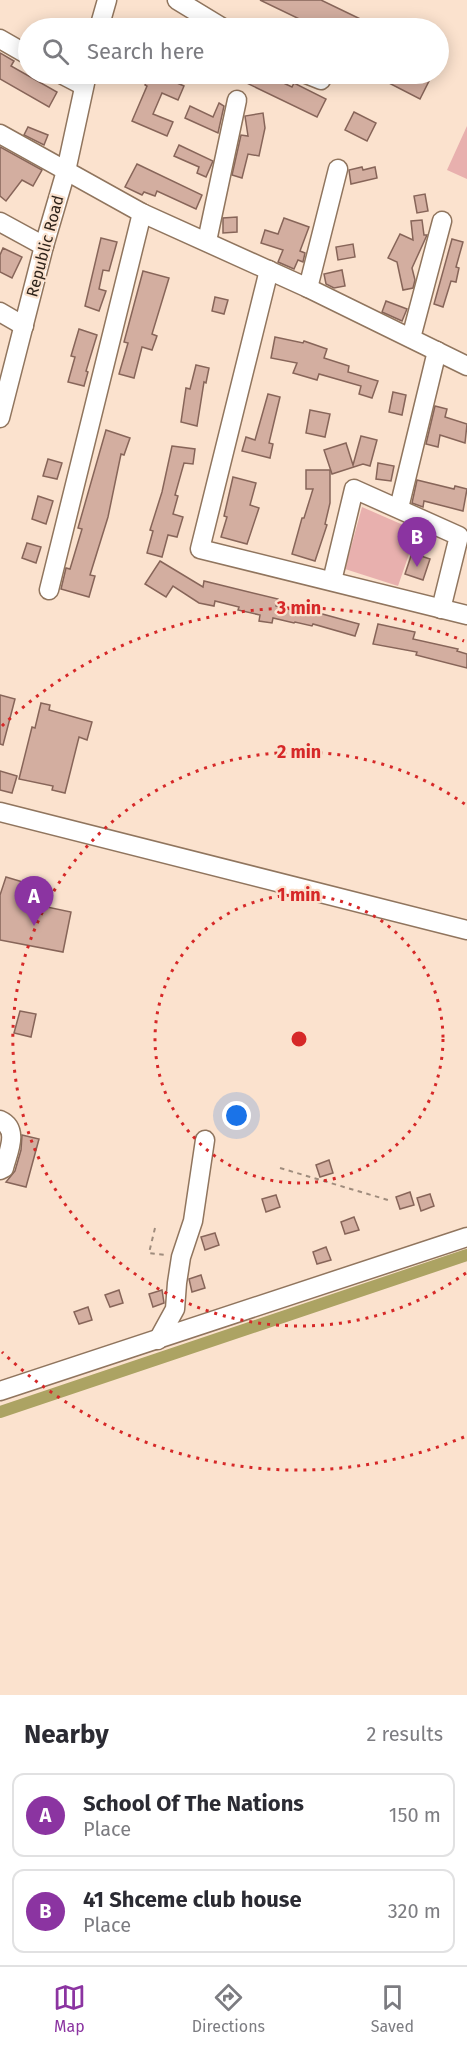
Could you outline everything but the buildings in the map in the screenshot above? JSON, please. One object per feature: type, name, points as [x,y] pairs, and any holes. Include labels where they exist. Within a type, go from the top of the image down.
[{"type":"street","points":[[102,18],[107,0]]},
{"type":"street","points":[[177,0],[207,18]]},
{"type":"street","points":[[0,39],[18,49]]},
{"type":"street","name":"Republic Road","points":[[0,418],[44,246],[66,171],[84,84]]},
{"type":"street","points":[[207,241],[237,100]]},
{"type":"street","points":[[0,134],[141,213],[308,288],[467,366]]},
{"type":"street","points":[[308,288],[338,169]]},
{"type":"street","points":[[49,590],[141,213]]},
{"type":"street","points":[[411,338],[442,221]]},
{"type":"street","points":[[0,222],[44,246]]},
{"type":"street","points":[[269,270],[200,549],[467,615]]},
{"type":"street","points":[[0,312],[24,326]]},
{"type":"street","points":[[399,508],[437,351]]},
{"type":"street","points":[[332,581],[354,489],[459,536],[441,609]]},
{"type":"street","points":[[0,812],[467,930]]},
{"type":"street","points":[[0,1120],[8,1125],[12,1136],[4,1168],[0,1170]]},
{"type":"street","points":[[158,1340],[176,1309],[181,1257],[193,1221],[205,1140]]},
{"type":"street","points":[[0,1391],[467,1237]]},
{"type":"path","points":[[280,1167],[388,1200]]},
{"type":"path","points":[[155,1228],[149,1253],[181,1257]]},
{"type":"shaded area","points":[[467,126],[467,179],[447,170]]},
{"type":"shaded area","points":[[362,507],[417,531],[398,586],[345,569]]},
{"type":"waterway","points":[[0,1412],[467,1255]]},
{"type":"place","name":"41 Shceme club house","points":[[417,567]]},
{"type":"place","name":"School Of The Nations","points":[[34,926]]}]
